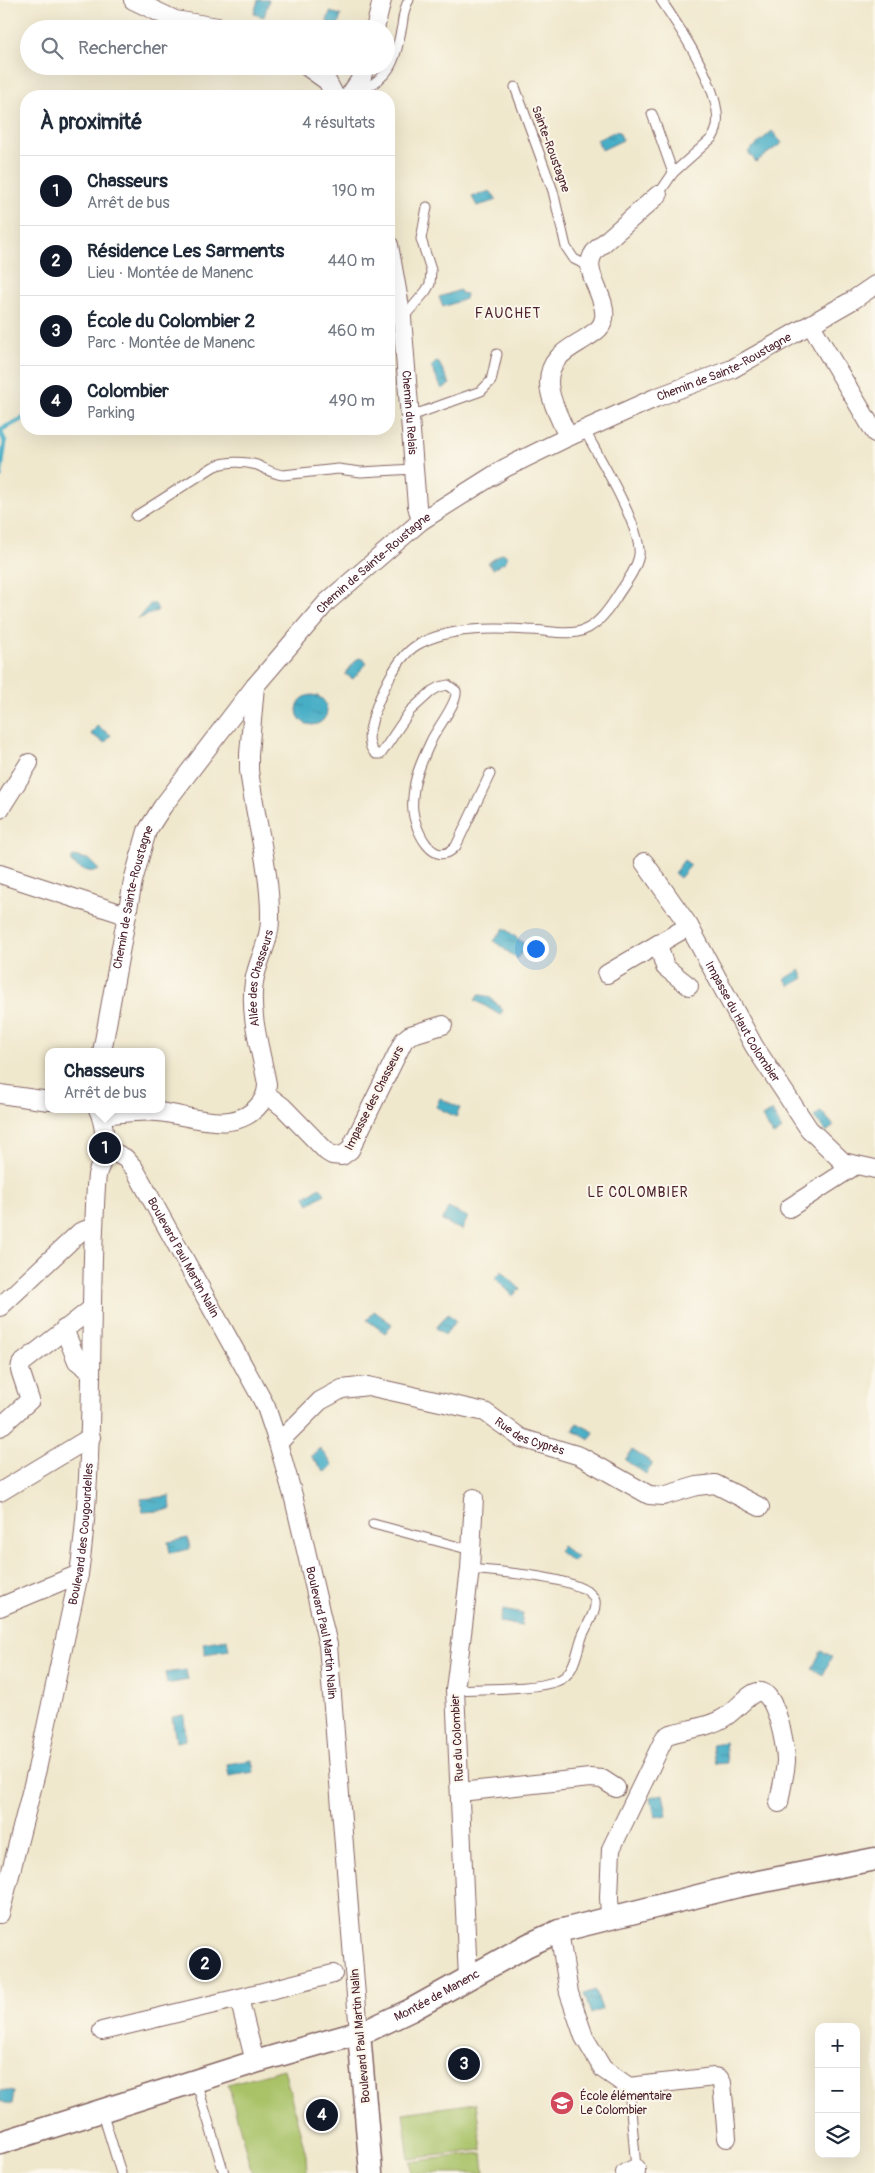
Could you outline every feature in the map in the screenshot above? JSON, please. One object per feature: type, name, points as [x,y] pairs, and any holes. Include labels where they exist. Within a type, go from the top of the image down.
[{"type":"street","points":[[133,0],[175,20]]},
{"type":"street","points":[[377,20],[382,0]]},
{"type":"street","points":[[319,75],[327,81],[332,90]]},
{"type":"street","points":[[353,90],[363,75]]},
{"type":"street","points":[[568,437],[550,395],[549,378],[554,363],[559,357],[597,330],[602,324],[604,310],[590,267],[591,258],[595,251],[658,195]]},
{"type":"street","name":"Chemin du Relais","points":[[395,279],[402,318],[417,506],[421,521]]},
{"type":"street","name":"Chemin de Sainte-Roustagne","points":[[103,1048],[137,864],[143,841],[153,820],[255,686],[327,602],[421,521],[505,468],[655,398],[732,369],[811,325],[875,285]]},
{"type":"street","points":[[811,325],[875,432]]},
{"type":"street","name":"Allée des Chasseurs","points":[[255,686],[249,770],[268,883],[270,920],[269,934],[255,976],[253,993],[254,1011],[267,1084],[266,1094]]},
{"type":"street","points":[[0,809],[29,763]]},
{"type":"street","name":"Impasse du Haut Colombier","points":[[644,862],[689,926],[754,1046],[809,1129],[843,1162],[875,1169]]},
{"type":"street","points":[[0,874],[126,915]]},
{"type":"street","points":[[606,974],[689,926]]},
{"type":"street","points":[[658,944],[665,967],[689,986]]},
{"type":"street","name":"Impasse des Chasseurs","points":[[266,1094],[283,1107],[327,1152],[332,1156],[342,1156],[350,1150],[404,1040],[410,1035],[443,1025]]},
{"type":"street","points":[[0,1094],[45,1100]]},
{"type":"street","points":[[164,1113],[220,1122],[233,1120],[254,1110],[266,1094]]},
{"type":"street","points":[[99,1113],[105,1148]]},
{"type":"street","name":"Boulevard des Cougourdelles","points":[[0,1914],[37,1768],[79,1574],[88,1501],[91,1437],[91,1309],[97,1175],[105,1148]]},
{"type":"street","name":"Boulevard Paul Martin Nalin","points":[[105,1148],[118,1154],[130,1163],[150,1195],[258,1392],[266,1407],[294,1499],[328,1645],[371,2173]]},
{"type":"street","points":[[789,1208],[856,1165]]},
{"type":"street","points":[[0,1307],[80,1232],[94,1227]]},
{"type":"street","points":[[0,1427],[30,1400],[20,1370],[21,1364],[91,1309]]},
{"type":"street","points":[[64,1329],[77,1361],[91,1372]]},
{"type":"street","name":"Rue des Cyprès","points":[[278,1443],[310,1410],[330,1395],[355,1386],[374,1386],[485,1412],[521,1438],[580,1456],[649,1495],[663,1496],[697,1486],[715,1484],[760,1507]]},
{"type":"street","points":[[0,1492],[91,1437]]},
{"type":"street","name":"Rue du Colombier","points":[[468,1978],[455,1690],[470,1569],[474,1498]]},
{"type":"street","points":[[0,1607],[79,1574]]},
{"type":"street","points":[[610,1917],[609,1877],[611,1849],[665,1737],[715,1722],[724,1718],[755,1693],[760,1691],[766,1693],[775,1705],[786,1755],[779,1802]]},
{"type":"street","points":[[460,1792],[590,1778],[602,1779],[616,1788]]},
{"type":"street","name":"Montée de Manenc","points":[[0,2143],[255,2062],[359,2033],[411,2010],[528,1945],[559,1931],[738,1886],[875,1859]]},
{"type":"street","points":[[559,1931],[569,1993],[580,2029],[603,2069],[629,2087],[719,2078],[722,2083],[727,2138]]},
{"type":"street","points":[[102,2031],[333,1974]]},
{"type":"street","points":[[239,1998],[255,2062]]},
{"type":"lane","points":[[395,55],[405,8],[409,0]]},
{"type":"lane","points":[[658,195],[673,173],[712,138],[716,133],[719,121],[699,59],[661,0]]},
{"type":"lane","points":[[364,90],[383,75]]},
{"type":"lane","name":"Sainte-Roustagne","points":[[515,88],[554,192],[566,247],[574,259],[590,267]]},
{"type":"lane","points":[[652,114],[673,173]]},
{"type":"lane","points":[[402,318],[430,284],[431,270],[421,239],[427,207]]},
{"type":"lane","points":[[411,416],[481,391],[491,380],[497,354]]},
{"type":"lane","points":[[490,774],[456,846],[444,854],[438,854],[433,852],[416,823],[413,811],[413,790],[431,741],[455,700],[456,691],[448,685],[432,691],[410,711],[381,754],[376,754],[371,750],[370,728],[386,684],[409,651],[424,642],[462,632],[498,629],[576,633],[591,627],[606,612],[633,572],[638,560],[639,547],[632,524],[585,430]]},
{"type":"lane","points":[[136,516],[213,467],[223,463],[250,464],[283,475],[338,469],[361,472],[414,469]]},
{"type":"lane","points":[[373,1524],[471,1550]]},
{"type":"lane","points":[[455,1690],[516,1687],[559,1681],[570,1671],[583,1632],[595,1609],[595,1602],[591,1594],[580,1588],[526,1575],[470,1569]]},
{"type":"lane","points":[[196,2081],[224,2173]]},
{"type":"lane","points":[[629,2087],[632,2171]]},
{"type":"lane","points":[[102,2110],[121,2173]]},
{"type":"green space","points":[[462,2053],[468,2055],[476,2063],[472,2072],[456,2072],[453,2065],[455,2057]]},
{"type":"green space","points":[[284,2069],[306,2155],[307,2173],[252,2173],[228,2084]]},
{"type":"green space","points":[[476,2103],[482,2150],[409,2159],[403,2113]]},
{"type":"green space","points":[[482,2153],[484,2173],[411,2173],[410,2162]]},
{"type":"water","points":[[258,0],[269,0],[264,17],[254,14]]},
{"type":"water","points":[[330,12],[341,15],[340,20],[327,20]]},
{"type":"water","points":[[616,131],[619,132],[623,140],[602,150],[597,140]]},
{"type":"water","points":[[772,131],[782,143],[756,162],[748,152]]},
{"type":"water","points":[[490,191],[496,198],[495,201],[477,206],[472,197]]},
{"type":"water","points":[[460,290],[461,293],[466,294],[465,299],[443,307],[439,297]]},
{"type":"water","points":[[436,362],[439,363],[450,384],[442,389],[431,367]]},
{"type":"water","points":[[503,553],[508,557],[505,562],[493,569],[488,563]]},
{"type":"water","points":[[150,604],[155,604],[158,610],[138,619]]},
{"type":"water","points":[[357,659],[365,660],[366,664],[353,679],[345,674]]},
{"type":"water","points":[[312,695],[318,696],[326,704],[326,716],[318,724],[312,725],[306,724],[298,716],[297,710],[298,704],[306,696]]},
{"type":"water","points":[[97,726],[111,735],[105,743],[91,734]]},
{"type":"water","points":[[73,856],[88,859],[99,870],[88,871],[81,869],[71,862]]},
{"type":"water","points":[[684,860],[691,865],[680,878],[674,873]]},
{"type":"water","points":[[504,928],[527,946],[517,959],[494,941]]},
{"type":"water","points":[[800,970],[804,978],[790,986],[785,979]]},
{"type":"water","points":[[479,995],[487,996],[495,1002],[503,1010],[500,1015],[475,1000]]},
{"type":"water","points":[[440,1098],[460,1108],[456,1117],[436,1107]]},
{"type":"water","points":[[772,1111],[782,1130],[773,1135],[762,1117]]},
{"type":"water","points":[[821,1111],[834,1126],[826,1132],[814,1117]]},
{"type":"water","points":[[320,1187],[325,1194],[309,1204],[305,1197]]},
{"type":"water","points":[[448,1208],[468,1217],[462,1230],[442,1221]]},
{"type":"water","points":[[502,1271],[520,1289],[513,1296],[495,1278]]},
{"type":"water","points":[[374,1311],[392,1324],[385,1333],[367,1320]]},
{"type":"water","points":[[448,1314],[456,1321],[445,1335],[436,1328]]},
{"type":"water","points":[[577,1423],[594,1432],[590,1440],[573,1431]]},
{"type":"water","points":[[320,1448],[333,1465],[325,1472],[311,1456]]},
{"type":"water","points":[[632,1450],[653,1463],[646,1474],[625,1460]]},
{"type":"water","points":[[170,1496],[171,1510],[143,1512],[141,1499]]},
{"type":"water","points":[[188,1538],[190,1549],[170,1553],[168,1542]]},
{"type":"water","points":[[562,1546],[577,1557],[573,1562],[558,1551]]},
{"type":"water","points":[[503,1610],[523,1614],[521,1626],[500,1622]]},
{"type":"water","points":[[227,1639],[229,1650],[205,1654],[203,1643]]},
{"type":"water","points":[[821,1651],[832,1656],[823,1675],[812,1669]]},
{"type":"water","points":[[186,1670],[188,1680],[167,1684],[165,1673]]},
{"type":"water","points":[[184,1715],[186,1740],[176,1742],[172,1717]]},
{"type":"water","points":[[725,1742],[727,1763],[715,1764],[712,1744]]},
{"type":"water","points":[[252,1760],[254,1772],[229,1776],[227,1764]]},
{"type":"water","points":[[663,1794],[667,1815],[655,1817],[651,1797]]},
{"type":"water","points":[[595,1990],[602,2009],[591,2014],[584,1994]]},
{"type":"water","points":[[0,2090],[14,2092],[12,2104],[0,2102]]},
{"type":"waterway","points":[[0,430],[20,420]]},
{"type":"waterway","points":[[0,430],[5,442],[0,477]]},
{"type":"place","name":"Chasseurs","points":[[105,1148]]},
{"type":"place","name":"Résidence Les Sarments","points":[[205,1964]]},
{"type":"place","name":"École du Colombier 2","points":[[464,2064]]},
{"type":"place","name":"École élémentaire Le Colombier","points":[[562,2103]]},
{"type":"place","name":"Colombier","points":[[322,2115]]},
{"type":"district","name":"FAUCHET","points":[[508,313]]},
{"type":"district","name":"LE COLOMBIER","points":[[638,1192]]}]
